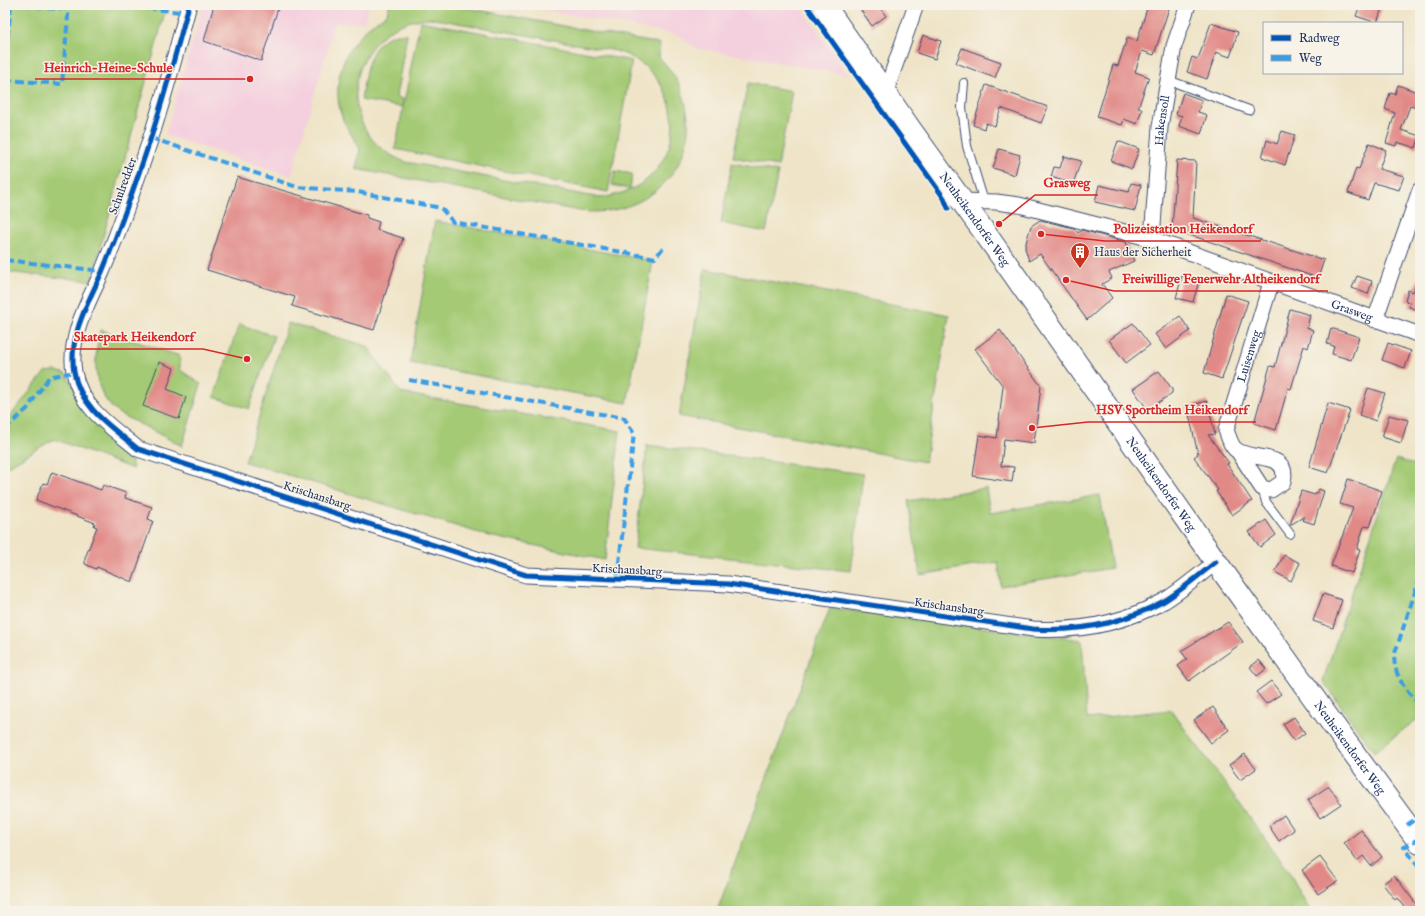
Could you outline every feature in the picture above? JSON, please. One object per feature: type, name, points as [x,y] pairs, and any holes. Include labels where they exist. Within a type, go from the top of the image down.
[{"type":"street","name":"Schulredder","points":[[74,372],[74,348],[82,314],[102,271],[151,138],[189,5]]},
{"type":"street","name":"Neuheikendorfer Weg","points":[[824,5],[885,94],[1216,562],[1334,726],[1420,842]]},
{"type":"street","points":[[885,94],[916,5]]},
{"type":"street","name":"Hakensoll","points":[[1152,239],[1160,127],[1174,46],[1188,5]]},
{"type":"street","points":[[1375,320],[1420,190]]},
{"type":"street","name":"Grasweg","points":[[961,201],[1019,205],[1152,239],[1420,335]]},
{"type":"street","name":"Luisenweg","points":[[1262,488],[1231,442],[1226,430],[1271,282]]},
{"type":"street","name":"Krischansbarg","points":[[74,372],[82,394],[99,419],[138,449],[526,575],[728,584],[1033,629],[1058,630],[1106,623],[1134,616],[1165,600],[1216,562]]},
{"type":"street","points":[[1238,451],[1276,461],[1282,466],[1285,474],[1283,482],[1277,488],[1271,490],[1262,488]]},
{"type":"lane","points":[[1168,80],[1249,110]]},
{"type":"lane","points":[[964,83],[962,107],[967,146],[984,202]]},
{"type":"lane","points":[[1262,488],[1266,502],[1290,534]]},
{"type":"shaded area","points":[[203,5],[369,5],[364,22],[335,23],[291,176],[165,135]]},
{"type":"shaded area","points":[[519,5],[800,5],[848,75],[696,48],[678,35]]},
{"type":"green space","points":[[5,5],[167,5],[91,281],[5,272]]},
{"type":"green space","points":[[389,5],[451,5],[660,44],[659,57],[671,71],[680,87],[687,113],[687,137],[681,159],[668,179],[651,194],[630,205],[606,211],[580,211],[356,169],[360,149],[342,117],[338,101],[338,86],[341,71],[353,44],[374,22],[387,14]],"holes":[[[430,18],[616,51],[633,58],[648,69],[659,82],[668,98],[672,115],[672,132],[668,150],[659,166],[648,179],[634,188],[601,198],[406,162],[381,148],[365,129],[357,106],[357,82],[364,59],[379,39],[401,25]]]},
{"type":"green space","points":[[420,21],[632,61],[608,192],[395,149]]},
{"type":"green space","points":[[398,34],[407,34],[396,97],[403,99],[402,107],[361,100],[367,69],[374,50],[388,37]]},
{"type":"green space","points":[[748,83],[792,91],[778,166],[733,157]]},
{"type":"green space","points":[[732,163],[778,172],[766,232],[721,223]]},
{"type":"green space","points":[[615,171],[632,174],[630,189],[612,185]]},
{"type":"green space","points":[[435,221],[653,261],[627,403],[410,363]]},
{"type":"green space","points":[[705,269],[949,315],[925,462],[679,416]]},
{"type":"green space","points":[[288,323],[367,346],[401,393],[620,431],[605,560],[489,536],[245,462]]},
{"type":"green space","points":[[239,324],[274,336],[249,409],[214,397]]},
{"type":"green space","points":[[101,330],[180,356],[180,370],[201,384],[182,446],[121,415],[109,404],[103,395],[97,374],[96,363],[98,340]]},
{"type":"green space","points":[[56,371],[66,374],[97,425],[130,450],[133,469],[54,439],[5,468],[5,423],[45,372]]},
{"type":"green space","points":[[647,445],[863,474],[851,571],[635,548]]},
{"type":"green space","points":[[1396,459],[1420,467],[1420,717],[1374,752],[1323,681]]},
{"type":"green space","points":[[986,488],[990,513],[1100,495],[1112,568],[1001,586],[998,562],[920,575],[908,501]]},
{"type":"green space","points":[[830,608],[1082,640],[1087,719],[1171,710],[1288,870],[1310,911],[717,911]]},
{"type":"building","points":[[214,5],[279,5],[261,61],[204,41]]},
{"type":"building","points":[[857,5],[878,5],[886,16],[872,26]]},
{"type":"building","points":[[1148,5],[1170,5],[1154,55],[1142,51],[1135,72],[1149,77],[1138,108],[1142,109],[1137,124],[1124,119],[1122,125],[1097,117],[1113,65],[1118,66],[1127,38],[1137,41]]},
{"type":"building","points":[[1360,5],[1383,5],[1377,22],[1356,16]]},
{"type":"building","points":[[1211,23],[1238,32],[1230,57],[1216,52],[1207,79],[1187,72],[1192,57],[1198,59]]},
{"type":"building","points":[[923,35],[941,41],[935,59],[917,53]]},
{"type":"building","points":[[962,48],[1001,62],[995,78],[956,63]]},
{"type":"building","points":[[986,85],[1048,107],[1041,123],[1001,108],[995,126],[986,123],[984,129],[973,125]]},
{"type":"building","points":[[1398,85],[1420,93],[1420,109],[1410,106],[1401,130],[1420,136],[1416,148],[1397,142],[1396,146],[1386,143],[1395,113],[1385,109],[1390,93],[1395,94]]},
{"type":"building","points":[[1183,93],[1202,100],[1198,112],[1207,115],[1201,134],[1179,126],[1182,116],[1176,114]]},
{"type":"building","points":[[1282,131],[1295,135],[1285,165],[1262,157],[1267,140],[1277,144]]},
{"type":"building","points":[[1118,141],[1139,149],[1132,169],[1111,161]]},
{"type":"building","points":[[1369,143],[1386,150],[1379,169],[1404,176],[1399,190],[1374,183],[1368,200],[1348,193],[1356,168],[1359,169]]},
{"type":"building","points":[[999,149],[1020,155],[1015,175],[993,168]]},
{"type":"building","points":[[1064,156],[1081,161],[1073,184],[1051,177],[1054,167],[1060,168]]},
{"type":"building","points":[[1177,160],[1196,161],[1193,218],[1324,260],[1318,278],[1172,229]]},
{"type":"building","points":[[237,177],[367,215],[367,218],[379,222],[377,230],[403,238],[374,330],[292,306],[295,297],[207,270]]},
{"type":"building","points":[[1131,183],[1141,185],[1135,211],[1095,202],[1099,185],[1129,192]]},
{"type":"building","name":"Haus der Sicherheit","points":[[1040,220],[1074,228],[1078,233],[1082,230],[1126,242],[1134,261],[1109,272],[1112,278],[1102,284],[1112,298],[1087,320],[1040,254],[1029,261],[1025,248],[1027,239],[1031,226]]},
{"type":"building","points":[[1182,276],[1199,281],[1193,302],[1176,298]]},
{"type":"building","points":[[1357,276],[1372,281],[1368,294],[1352,288]]},
{"type":"building","points":[[1418,279],[1420,279],[1420,311],[1409,307],[1410,303],[1405,301],[1408,290],[1413,292]]},
{"type":"building","points":[[1226,294],[1248,301],[1222,379],[1204,373]]},
{"type":"building","points":[[1290,309],[1310,315],[1307,328],[1313,330],[1308,348],[1304,346],[1291,389],[1288,388],[1276,430],[1254,423],[1270,366],[1275,367]]},
{"type":"building","points":[[1180,316],[1190,331],[1166,349],[1155,334]]},
{"type":"building","points":[[1133,323],[1150,345],[1126,363],[1109,340]]},
{"type":"building","points":[[1331,328],[1359,337],[1351,360],[1332,354],[1334,346],[1327,344]]},
{"type":"building","points":[[1000,330],[1041,386],[1034,443],[1004,439],[1001,466],[1014,467],[1012,482],[973,476],[979,435],[997,438],[1003,386],[975,349]]},
{"type":"building","points":[[1388,343],[1411,351],[1405,368],[1382,360]]},
{"type":"building","points":[[159,362],[174,368],[167,389],[186,397],[179,419],[143,406]]},
{"type":"building","points":[[1159,371],[1172,389],[1172,393],[1148,410],[1133,389]]},
{"type":"building","points":[[1368,388],[1385,393],[1376,421],[1359,415]]},
{"type":"building","points":[[1207,401],[1215,434],[1208,435],[1229,463],[1227,464],[1252,501],[1232,515],[1216,491],[1218,490],[1194,457],[1198,454],[1187,406]]},
{"type":"building","points":[[1328,403],[1350,410],[1328,473],[1309,467]]},
{"type":"building","points":[[1389,415],[1408,420],[1401,443],[1382,437]]},
{"type":"building","points":[[52,472],[101,490],[103,485],[126,493],[125,498],[152,507],[148,519],[153,521],[132,582],[97,567],[96,569],[85,564],[85,558],[97,527],[94,526],[95,523],[36,500],[43,483],[47,484]]},
{"type":"building","points":[[1348,479],[1382,491],[1370,527],[1364,526],[1357,549],[1360,550],[1352,573],[1331,566],[1353,508],[1340,504]]},
{"type":"building","points":[[1319,489],[1324,491],[1314,524],[1302,520],[1305,516],[1290,525],[1301,491],[1315,495]]},
{"type":"building","points":[[1266,520],[1276,535],[1260,547],[1249,532]]},
{"type":"building","points":[[1284,555],[1300,563],[1291,581],[1275,572]]},
{"type":"building","points":[[1323,594],[1342,600],[1333,628],[1313,621]]},
{"type":"building","points":[[1228,622],[1243,642],[1189,681],[1178,666],[1187,659],[1181,651]]},
{"type":"building","points":[[1259,660],[1266,669],[1257,676],[1250,667]]},
{"type":"building","points":[[1271,681],[1281,694],[1266,704],[1256,692]]},
{"type":"building","points":[[1213,707],[1229,730],[1211,743],[1194,720]]},
{"type":"building","points":[[1294,717],[1305,733],[1294,741],[1283,724]]},
{"type":"building","points":[[1245,754],[1256,769],[1240,780],[1229,765]]},
{"type":"building","points":[[1329,786],[1341,804],[1320,818],[1308,800]]},
{"type":"building","points":[[1284,815],[1294,830],[1279,841],[1269,826]]},
{"type":"building","points":[[1361,830],[1382,857],[1371,866],[1363,856],[1357,861],[1344,843]]},
{"type":"building","points":[[1320,857],[1338,881],[1318,894],[1302,870]]},
{"type":"building","points":[[1394,875],[1420,911],[1407,911],[1397,898],[1395,900],[1383,884]]},
{"type":"marked path","points":[[5,61],[11,5]]},
{"type":"marked path","points":[[36,5],[41,8],[65,9],[69,5]]},
{"type":"marked path","points":[[5,80],[62,84],[69,5]]},
{"type":"marked path","points":[[124,5],[187,13]]},
{"type":"marked path","points":[[151,138],[297,187],[357,192],[441,208],[453,222],[655,258],[663,248]]},
{"type":"marked path","points":[[5,260],[102,271]]},
{"type":"marked path","points":[[5,429],[27,409],[49,377],[74,372]]},
{"type":"marked path","points":[[409,380],[624,418],[634,433],[617,580]]},
{"type":"marked path","points":[[1420,577],[1394,656],[1399,678],[1420,706]]},
{"type":"marked path","points":[[1407,825],[1420,816]]},
{"type":"marked path","points":[[1420,838],[1404,847],[1420,869]]},
{"type":"cycle path","points":[[189,5],[148,147],[102,272],[80,320],[74,346],[74,372],[77,385],[83,396],[90,407],[108,425],[138,449],[526,575],[728,584],[1033,629],[1050,630],[1084,627],[1133,615],[1164,601],[1216,562]]},
{"type":"cycle path","points":[[806,5],[944,198],[948,208]]},
{"type":"place","name":"Heinrich-Heine-Schule","points":[[250,79]]},
{"type":"place","name":"Grasweg","points":[[999,224]]},
{"type":"place","name":"Polizeistation Heikendorf","points":[[1041,234]]},
{"type":"place","name":"Haus der Sicherheit","points":[[1080,269]]},
{"type":"place","name":"Freiwillige Feuerwehr Altheikendorf","points":[[1066,280]]},
{"type":"place","name":"Skatepark Heikendorf","points":[[247,359]]},
{"type":"place","name":"HSV Sportheim Heikendorf","points":[[1032,428]]}]
